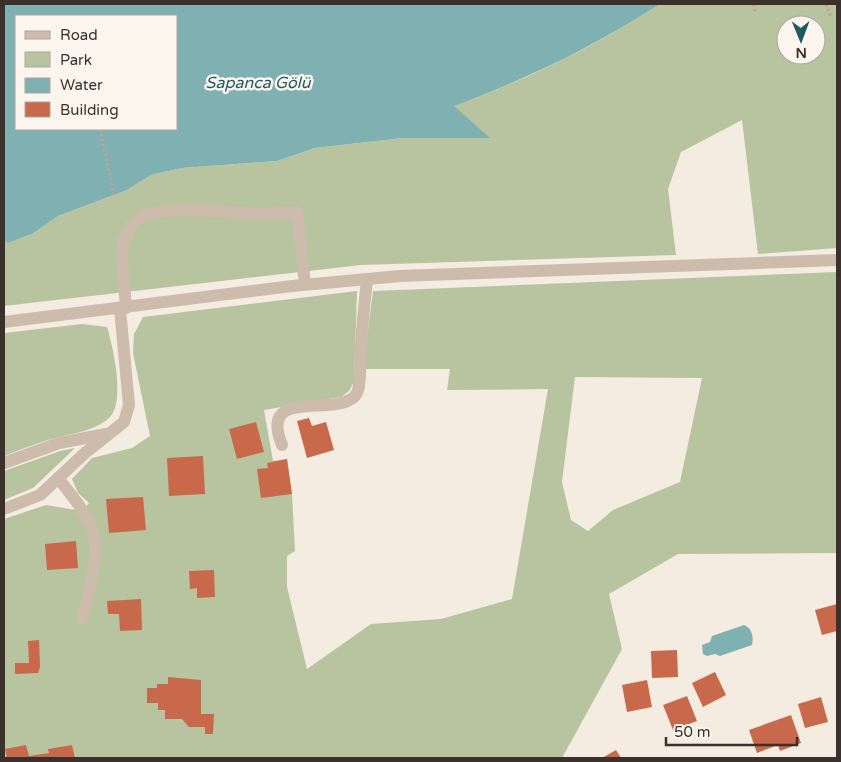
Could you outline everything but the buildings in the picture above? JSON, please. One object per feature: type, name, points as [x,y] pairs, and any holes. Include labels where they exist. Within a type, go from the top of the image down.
[{"type":"street","points":[[4,509],[40,495],[124,422],[129,406],[123,308],[123,242],[131,226],[143,215],[163,211],[263,214],[297,212],[306,284]]},
{"type":"street","points":[[4,322],[306,284],[368,279],[513,271],[837,260]]},
{"type":"street","points":[[282,445],[277,424],[280,415],[289,409],[345,402],[355,395],[359,386],[362,329],[368,279]]},
{"type":"street","points":[[4,463],[59,443],[108,434]]},
{"type":"street","points":[[58,478],[82,511],[92,530],[95,545],[93,568],[82,619]]},
{"type":"path","points":[[753,4],[756,13]]},
{"type":"path","points":[[826,4],[831,17]]},
{"type":"path","points":[[100,130],[114,194]]},
{"type":"green space","points":[[660,4],[837,4],[837,248],[758,254],[742,120],[681,152],[668,189],[676,255],[361,265],[4,306],[4,240],[8,243],[32,234],[58,216],[127,190],[151,175],[182,168],[277,161],[315,148],[403,138],[489,138],[453,106],[534,73],[611,34]]},
{"type":"green space","points":[[837,272],[837,553],[678,554],[609,594],[622,649],[562,758],[4,758],[4,519],[46,505],[82,511],[89,503],[78,493],[72,479],[92,458],[132,448],[150,436],[133,353],[134,334],[143,317],[357,291],[354,382],[349,391],[341,397],[264,410],[273,461],[287,459],[292,494],[295,551],[287,556],[287,587],[307,669],[371,624],[441,619],[512,599],[548,389],[447,390],[450,369],[363,369],[373,291]],"holes":[[[575,377],[702,378],[680,482],[613,510],[588,531],[571,520],[562,482]]]},
{"type":"green space","points":[[82,324],[107,327],[117,374],[117,400],[114,411],[109,418],[95,427],[48,440],[4,456],[4,333]]},
{"type":"green space","points":[[75,448],[33,488],[4,500],[4,471],[60,451]]},
{"type":"water","name":"Sapanca Gölü","points":[[4,4],[660,4],[611,34],[560,61],[508,85],[454,106],[490,138],[403,138],[315,148],[277,161],[182,168],[151,175],[127,190],[58,216],[32,234],[8,243],[4,240]]},
{"type":"water","points":[[744,625],[752,633],[752,645],[720,656],[715,654],[707,656],[703,654],[702,645],[710,642],[712,636]]}]
